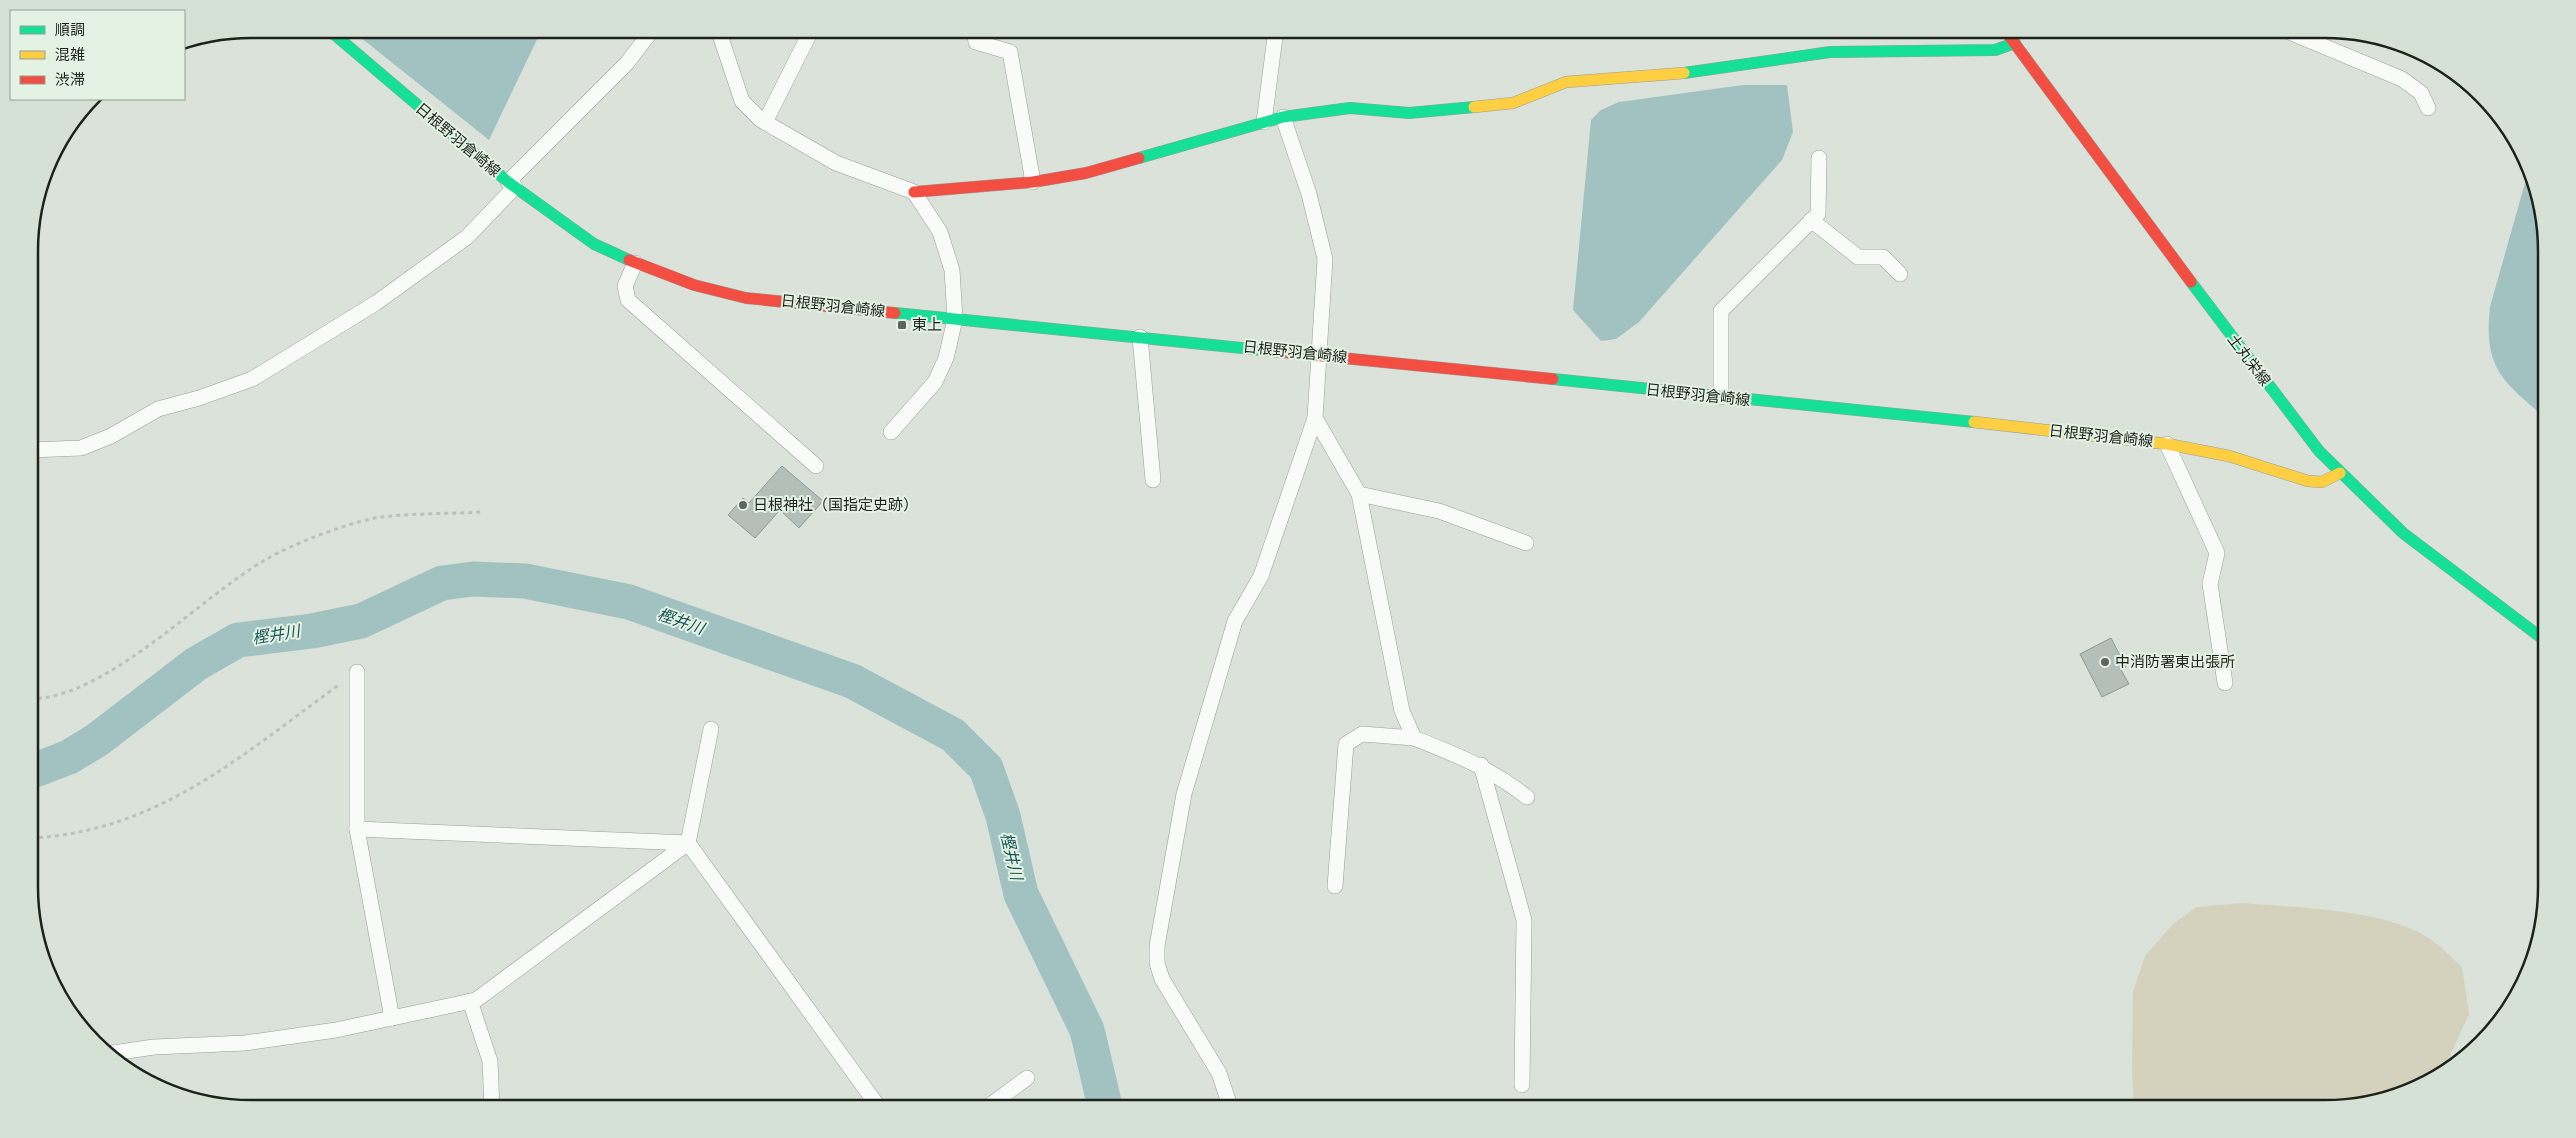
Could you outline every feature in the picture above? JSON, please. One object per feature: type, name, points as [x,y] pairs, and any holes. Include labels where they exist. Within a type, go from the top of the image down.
[{"type":"main road","name":"日根野羽倉崎線","points":[[339,38],[512,185],[594,244],[636,263],[694,285],[746,298],[1940,418],[2167,444],[2229,456],[2308,481],[2322,482],[2340,473]]},
{"type":"main road","name":"土丸栄線","points":[[2011,38],[2106,170],[2318,451],[2403,533],[2538,636]]},
{"type":"main road","points":[[914,192],[1033,182],[1086,173],[1283,117],[1350,108],[1409,113],[1513,103],[1566,82],[1674,74],[1830,52],[1994,50],[2015,43]]},
{"type":"street","points":[[38,450],[81,448],[111,436],[158,409],[199,398],[252,379],[376,303],[459,243],[627,64],[646,38]]},
{"type":"street","points":[[721,38],[742,101],[765,122],[836,163],[914,192],[940,232],[952,270],[955,319],[946,358],[935,382],[891,432]]},
{"type":"street","points":[[765,122],[807,38]]},
{"type":"street","points":[[975,38],[976,42],[1010,52],[1033,182]]},
{"type":"street","points":[[1264,122],[1275,38]]},
{"type":"street","points":[[2304,38],[2402,79],[2421,93],[2428,108]]},
{"type":"street","points":[[1228,1100],[1219,1073],[1162,979],[1157,964],[1157,946],[1184,794],[1235,621],[1261,576],[1315,418],[1325,259],[1309,194],[1283,117]]},
{"type":"street","points":[[1720,397],[1721,311],[1818,214],[1819,158]]},
{"type":"street","points":[[1811,220],[1858,257],[1883,257],[1900,274]]},
{"type":"street","points":[[636,263],[625,286],[628,300],[816,466]]},
{"type":"street","points":[[1140,337],[1153,480]]},
{"type":"street","points":[[1315,418],[1359,494],[1402,711],[1414,738]]},
{"type":"street","points":[[2167,444],[2218,553],[2210,584],[2225,683]]},
{"type":"street","points":[[1359,494],[1439,511],[1526,544]]},
{"type":"street","points":[[357,672],[357,830],[392,1018]]},
{"type":"street","points":[[116,1053],[154,1047],[245,1043],[336,1030],[476,1000],[688,843],[711,729]]},
{"type":"street","points":[[1335,886],[1346,744],[1362,734],[1414,738],[1481,765],[1527,797]]},
{"type":"street","points":[[1481,765],[1524,920],[1522,1085]]},
{"type":"street","points":[[357,830],[688,843]]},
{"type":"street","points":[[688,843],[874,1100]]},
{"type":"street","points":[[470,1001],[490,1061],[492,1100]]},
{"type":"street","points":[[997,1100],[1027,1078]]},
{"type":"path","points":[[38,697],[84,687],[149,645],[217,592],[266,559],[313,537],[381,517],[480,512]]},
{"type":"path","points":[[38,838],[61,837],[105,827],[177,798],[213,776],[357,672]]},
{"type":"shaded area","points":[[2243,903],[2340,912],[2390,921],[2412,929],[2430,939],[2462,967],[2469,1014],[2446,1063],[2420,1079],[2381,1093],[2354,1099],[2134,1100],[2133,992],[2145,956],[2173,924],[2197,907]]},
{"type":"water","points":[[361,38],[538,38],[489,140]]},
{"type":"water","points":[[1743,85],[1787,85],[1793,132],[1782,160],[1639,322],[1616,339],[1601,341],[1573,310],[1591,120],[1601,110],[1619,102]]},
{"type":"water","points":[[2526,179],[2537,222],[2538,236],[2538,411],[2508,383],[2499,372],[2493,359],[2489,328],[2490,307]]},
{"type":"building","points":[[782,466],[823,501],[799,528],[780,510],[755,538],[728,515],[743,498],[749,503]]},
{"type":"building","points":[[2111,638],[2126,667],[2121,670],[2129,684],[2102,697],[2080,654]]},
{"type":"waterway","name":"樫井川","points":[[38,769],[69,757],[97,740],[196,664],[238,640],[312,631],[361,621],[442,583],[473,579],[525,581],[629,602],[852,681],[953,735],[986,768],[1003,816],[1021,894],[1087,1030],[1104,1100]]},
{"type":"traffic: fast","points":[[339,38],[508,182],[594,244],[629,260]]},
{"type":"traffic: fast","points":[[1684,73],[1830,52],[1995,50],[2015,43]]},
{"type":"traffic: fast","points":[[1139,158],[1283,117],[1350,108],[1409,113],[1474,107]]},
{"type":"traffic: fast","points":[[2191,282],[2319,451],[2403,533],[2538,635]]},
{"type":"traffic: fast","points":[[895,313],[1272,351]]},
{"type":"traffic: fast","points":[[1553,379],[1974,422]]},
{"type":"traffic: slow","points":[[1474,107],[1513,103],[1566,82],[1684,73]]},
{"type":"traffic: slow","points":[[1974,422],[2167,444],[2229,456],[2308,481],[2322,482],[2340,473]]},
{"type":"traffic: jam","points":[[2011,38],[2191,282]]},
{"type":"traffic: jam","points":[[914,192],[1033,182],[1086,173],[1139,158]]},
{"type":"traffic: jam","points":[[629,260],[694,285],[746,298],[895,313]]},
{"type":"traffic: jam","points":[[1272,351],[1553,379]]},
{"type":"place","name":"東上","points":[[902,325]]},
{"type":"place","name":"日根神社（国指定史跡）","points":[[743,505]]},
{"type":"place","name":"中消防署東出張所","points":[[2105,662]]}]
